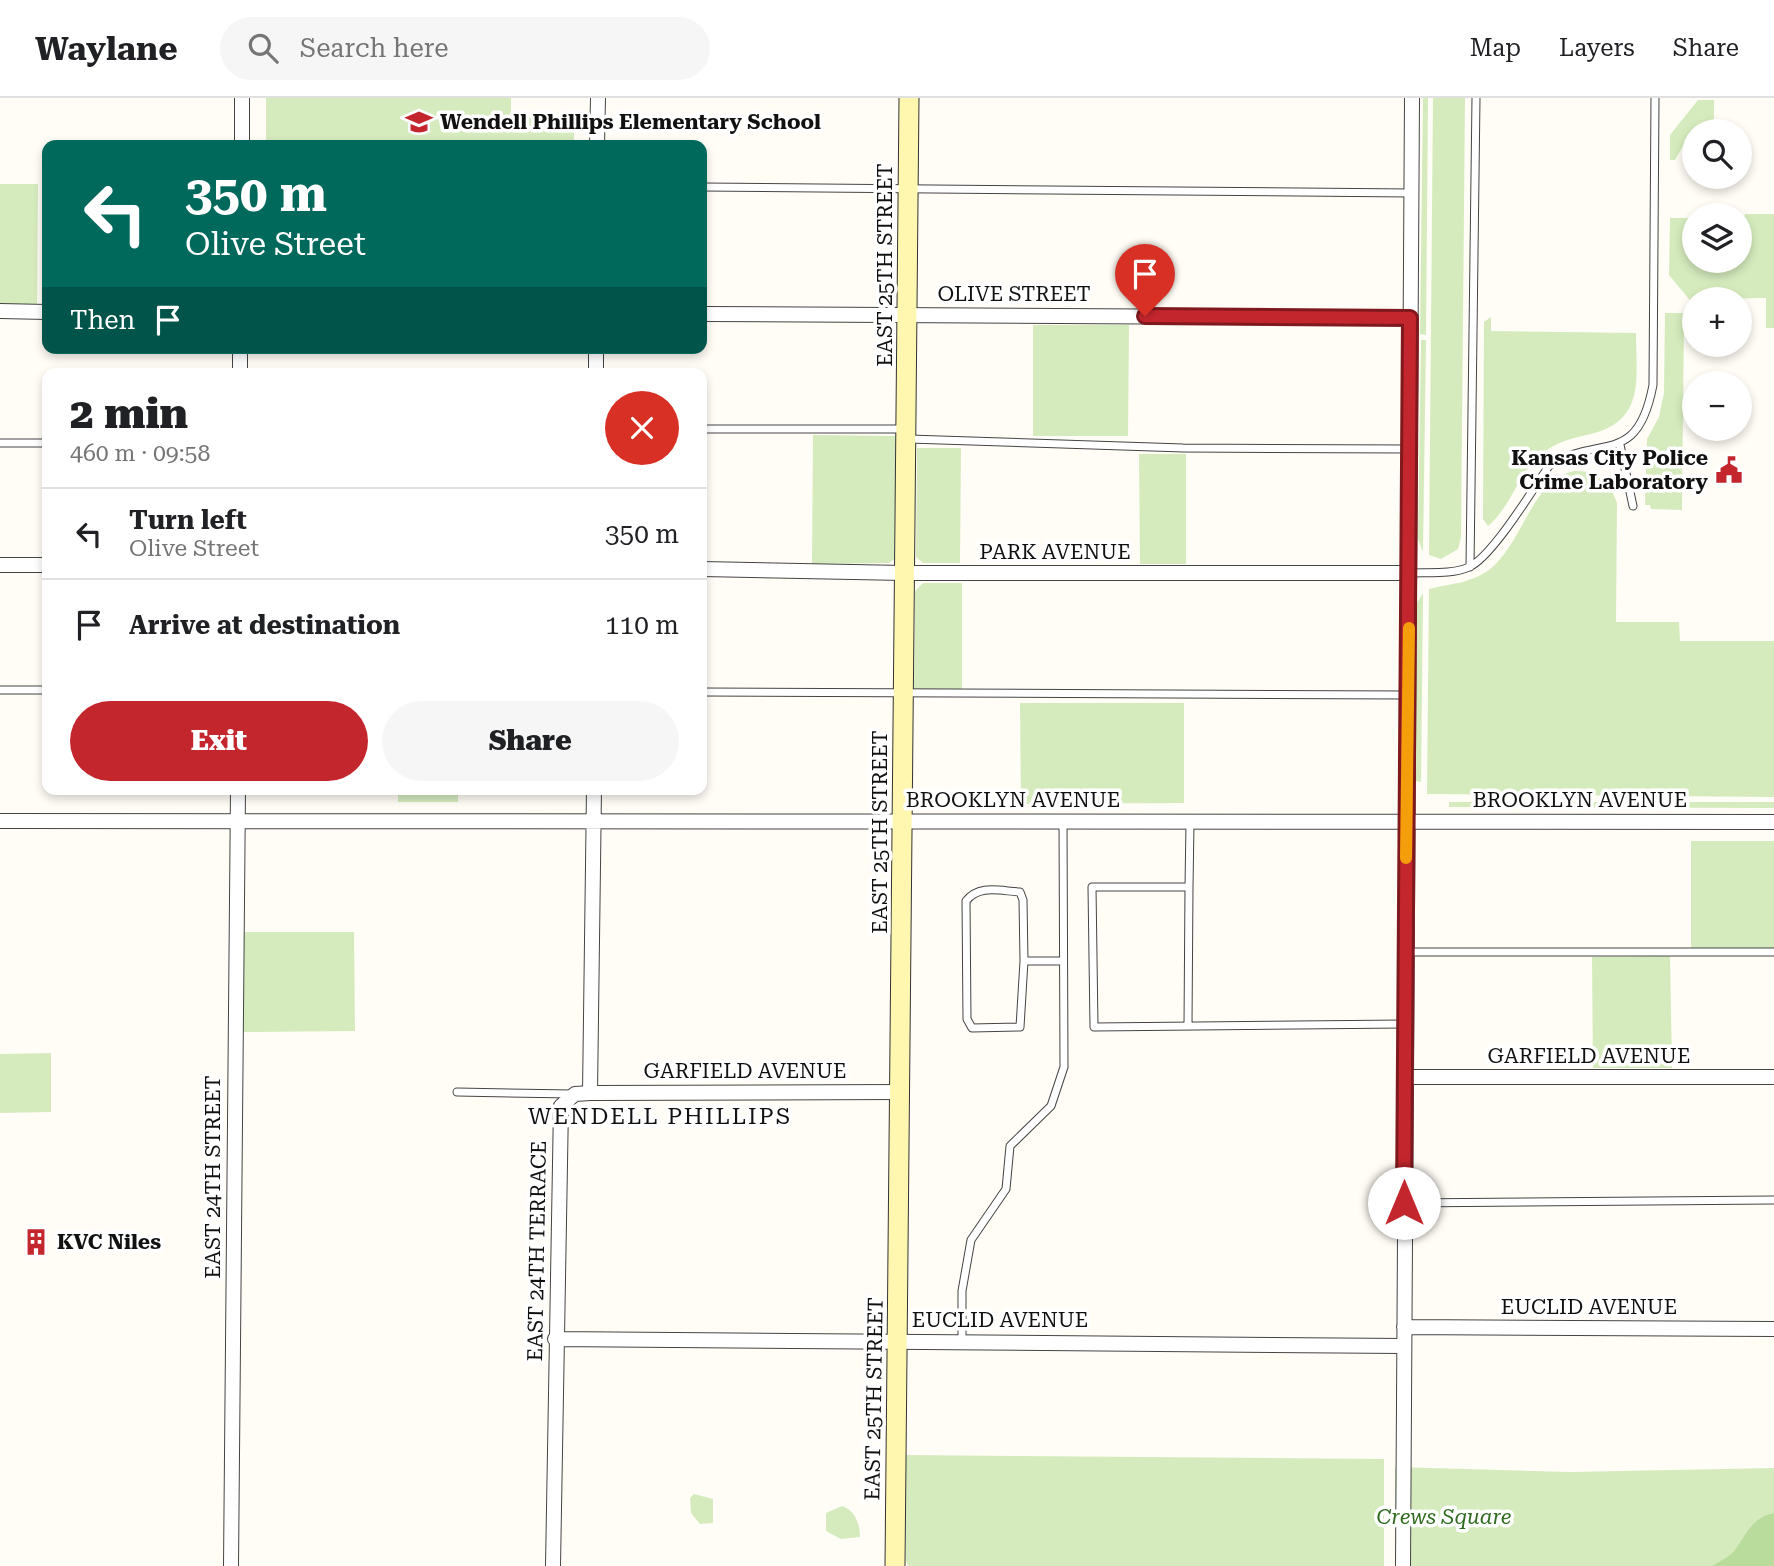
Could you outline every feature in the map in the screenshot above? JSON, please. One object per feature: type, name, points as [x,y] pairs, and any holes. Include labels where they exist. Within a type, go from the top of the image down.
[{"type":"street","points":[[242,98],[242,140]]},
{"type":"street","points":[[597,140],[598,98]]},
{"type":"street","name":"EAST 25TH STREET","points":[[895,1566],[909,98]]},
{"type":"street","points":[[1403,1566],[1404,1024],[1412,98]]},
{"type":"street","points":[[0,311],[42,312]]},
{"type":"street","name":"OLIVE STREET","points":[[707,314],[1410,318]]},
{"type":"street","points":[[0,565],[42,565]]},
{"type":"street","name":"PARK AVENUE","points":[[707,569],[904,573],[1409,573]]},
{"type":"street","name":"EAST 24TH STREET","points":[[231,1566],[238,795]]},
{"type":"street","name":"EAST 24TH TERRACE","points":[[553,1566],[561,1107],[582,1094],[594,795]]},
{"type":"street","name":"BROOKLYN AVENUE","points":[[0,821],[1774,822]]},
{"type":"street","name":"GARFIELD AVENUE","points":[[1404,1077],[1774,1077]]},
{"type":"street","name":"GARFIELD AVENUE","points":[[582,1094],[901,1092]]},
{"type":"street","name":"EUCLID AVENUE","points":[[1404,1327],[1774,1329]]},
{"type":"street","name":"EUCLID AVENUE","points":[[555,1339],[1404,1346]]},
{"type":"lane","points":[[1470,567],[1476,98]]},
{"type":"lane","points":[[1409,573],[1451,572],[1470,567],[1487,553],[1549,466],[1564,456],[1620,445],[1635,432],[1648,407],[1653,385],[1655,98]]},
{"type":"lane","points":[[707,187],[1411,193]]},
{"type":"lane","points":[[707,429],[907,434],[1183,448],[1409,449]]},
{"type":"lane","points":[[0,443],[42,443]]},
{"type":"lane","points":[[1620,445],[1633,506]]},
{"type":"lane","points":[[0,690],[42,690]]},
{"type":"lane","points":[[707,692],[904,695],[1408,695]]},
{"type":"lane","points":[[962,1341],[962,1291],[971,1240],[1006,1188],[1010,1146],[1051,1106],[1064,1067],[1063,821]]},
{"type":"lane","points":[[1188,1026],[1190,821]]},
{"type":"lane","points":[[1189,887],[1093,887],[1094,1027],[1404,1024]]},
{"type":"lane","points":[[979,890],[1020,892],[1023,900],[1024,961],[1020,1027],[972,1028],[967,1019],[966,901],[972,893],[979,890]]},
{"type":"lane","points":[[1406,952],[1774,952]]},
{"type":"lane","points":[[1024,961],[1063,961]]},
{"type":"lane","points":[[457,1092],[582,1094]]},
{"type":"lane","points":[[1404,1203],[1774,1200]]},
{"type":"green space","name":"Wendell Phillips Elementary School","points":[[266,98],[511,98],[511,116],[574,116],[574,140],[266,140]]},
{"type":"green space","points":[[1423,98],[1428,98],[1426,335],[1420,334]]},
{"type":"green space","points":[[1433,98],[1465,98],[1461,537],[1458,549],[1441,559],[1429,555]]},
{"type":"green space","points":[[1698,100],[1714,100],[1714,119],[1683,119]]},
{"type":"green space","points":[[1682,120],[1682,148],[1675,160],[1670,160],[1670,135]]},
{"type":"green space","points":[[0,184],[38,184],[37,306],[0,306]]},
{"type":"green space","points":[[1752,214],[1774,214],[1774,328],[1766,328],[1766,298],[1752,298],[1752,287],[1682,287],[1682,291],[1669,275],[1670,218],[1682,218],[1682,273],[1752,273]]},
{"type":"green space","points":[[1665,313],[1682,313],[1682,510],[1651,509],[1650,505],[1645,505],[1647,439],[1659,417],[1664,393]]},
{"type":"green space","points":[[1491,317],[1491,331],[1636,333],[1637,367],[1634,397],[1620,420],[1606,429],[1561,442],[1544,452],[1531,465],[1502,511],[1488,526],[1483,519],[1484,322]]},
{"type":"green space","points":[[1033,325],[1129,325],[1128,436],[1033,436]]},
{"type":"green space","points":[[1421,340],[1426,340],[1423,552],[1418,539]]},
{"type":"green space","points":[[813,435],[896,436],[894,559],[889,563],[812,564]]},
{"type":"green space","points":[[917,448],[961,448],[960,563],[923,563],[916,557]]},
{"type":"green space","points":[[1139,454],[1186,454],[1186,564],[1140,564]]},
{"type":"green space","points":[[1574,471],[1589,473],[1601,479],[1617,503],[1616,622],[1679,622],[1680,641],[1774,641],[1774,797],[1427,794],[1429,589],[1468,580],[1490,569],[1511,544],[1547,487],[1559,477]]},
{"type":"green space","points":[[923,583],[962,583],[962,691],[914,691],[915,591]]},
{"type":"green space","points":[[1423,593],[1421,782],[1415,781],[1417,603]]},
{"type":"green space","points":[[1020,703],[1184,703],[1184,803],[1021,804]]},
{"type":"green space","points":[[398,795],[458,795],[458,802],[398,802]]},
{"type":"green space","points":[[1449,802],[1774,802],[1774,808],[1449,807]]},
{"type":"green space","points":[[1691,841],[1774,841],[1774,948],[1691,948]]},
{"type":"green space","points":[[241,932],[354,932],[355,1031],[242,1032]]},
{"type":"green space","points":[[1670,956],[1672,1068],[1593,1068],[1592,957]]},
{"type":"green space","points":[[51,1053],[51,1112],[0,1113],[0,1054]]},
{"type":"green space","points":[[906,1455],[1384,1459],[1384,1566],[908,1566]]},
{"type":"green space","name":"Crews Square","points":[[1395,1467],[1571,1472],[1774,1468],[1774,1566],[1395,1566]]},
{"type":"green space","points":[[694,1494],[713,1499],[713,1523],[700,1524],[691,1513],[690,1498]]},
{"type":"green space","points":[[842,1506],[856,1518],[860,1537],[841,1539],[826,1531],[826,1513]]},
{"type":"green space","points":[[1774,1513],[1774,1566],[1712,1566],[1733,1552],[1755,1522]]},
{"type":"slow traffic","points":[[1406,858],[1409,628]]},
{"type":"place","name":"Wendell Phillips Elementary School","points":[[419,122]]},
{"type":"place","name":"Kansas City Police Crime Laboratory","points":[[1729,470]]},
{"type":"place","name":"KVC Niles","points":[[36,1242]]},
{"type":"district","name":"WENDELL PHILLIPS","points":[[660,1116]]},
{"type":"route","points":[[1145,316],[1410,318],[1404,1203]]}]
